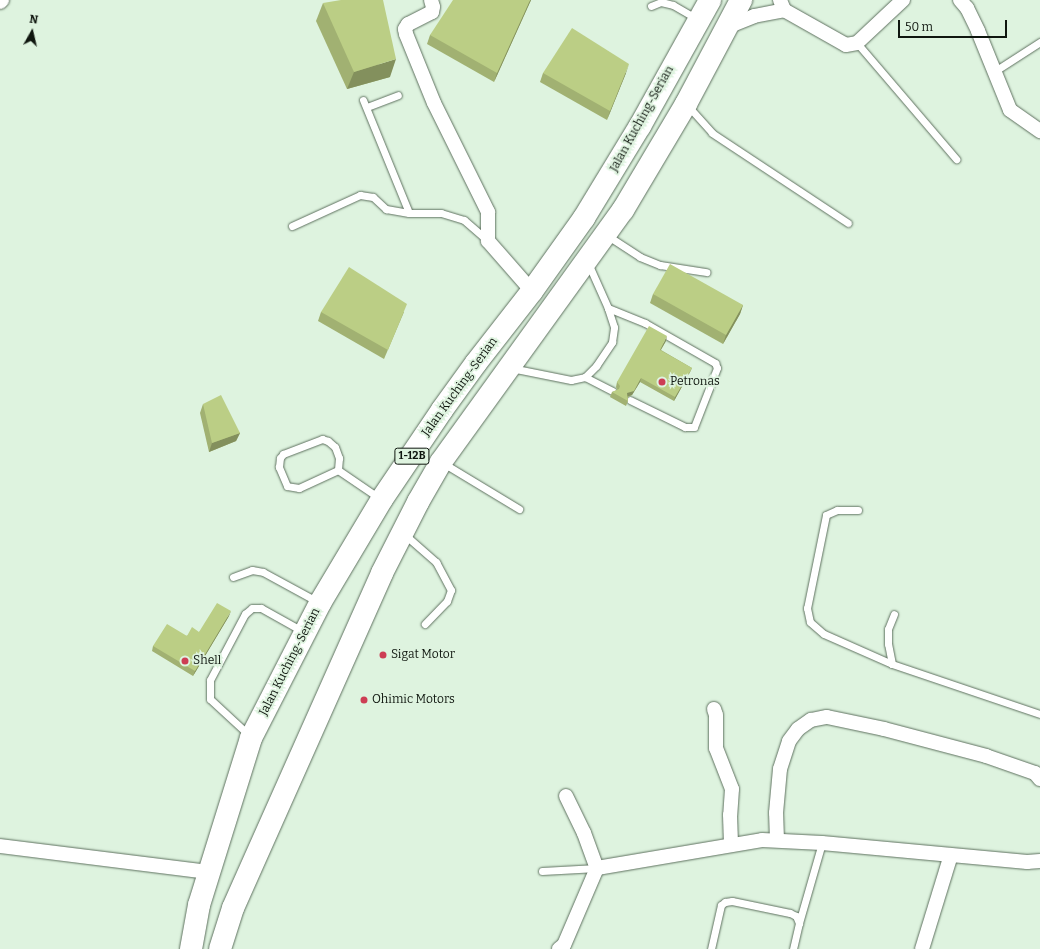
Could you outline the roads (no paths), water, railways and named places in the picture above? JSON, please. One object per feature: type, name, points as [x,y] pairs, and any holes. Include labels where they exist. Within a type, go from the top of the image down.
[{"type":"highway","name":"Jalan Kuching-Serian","points":[[192,949],[200,905],[209,872],[251,738],[280,686],[320,603],[382,499],[476,363],[532,291],[584,218],[615,169],[710,0]]},
{"type":"highway","points":[[220,949],[233,908],[373,593],[402,533],[441,462],[624,210],[686,104],[741,0]]},
{"type":"street","points":[[431,0],[433,7],[432,12],[408,24],[405,29],[406,34],[434,104],[488,212],[488,241],[532,291]]},
{"type":"street","points":[[727,26],[782,5],[846,45],[857,43],[903,0]]},
{"type":"street","points":[[960,0],[967,8],[995,71],[1003,98],[1010,110],[1040,131]]},
{"type":"street","points":[[714,709],[716,715],[716,748],[732,789],[730,815],[731,845]]},
{"type":"street","points":[[776,840],[776,813],[780,769],[789,741],[798,729],[811,720],[827,717],[884,729],[986,756],[1035,773],[1040,779]]},
{"type":"street","points":[[559,949],[564,945],[596,868],[584,833],[566,796]]},
{"type":"street","points":[[596,868],[762,840],[822,843],[951,855],[1040,861]]},
{"type":"street","points":[[0,846],[209,872]]},
{"type":"street","points":[[922,949],[951,855]]},
{"type":"lane","points":[[651,6],[661,2],[673,5],[699,20]]},
{"type":"lane","points":[[995,71],[1040,42]]},
{"type":"lane","points":[[857,43],[956,159]]},
{"type":"lane","points":[[367,107],[398,95]]},
{"type":"lane","points":[[363,100],[409,213]]},
{"type":"lane","points":[[686,104],[712,134],[848,223]]},
{"type":"lane","points":[[292,226],[360,195],[373,197],[386,209],[409,213],[441,213],[464,220],[488,241]]},
{"type":"lane","points":[[606,235],[640,257],[653,262],[706,272]]},
{"type":"lane","points":[[510,368],[571,380],[585,377],[596,366],[612,342],[614,327],[608,308],[587,261]]},
{"type":"lane","points":[[608,308],[645,323],[715,363],[717,368],[694,427],[685,427],[630,400]]},
{"type":"lane","points":[[585,377],[613,391]]},
{"type":"lane","points":[[322,439],[328,441],[335,447],[339,458],[338,470],[313,484],[293,488],[287,486],[279,467],[280,458],[288,451],[322,439]]},
{"type":"lane","points":[[441,462],[519,509]]},
{"type":"lane","points":[[338,470],[382,499]]},
{"type":"lane","points":[[858,510],[836,510],[826,515],[807,608],[810,622],[824,634],[892,664],[1040,714]]},
{"type":"lane","points":[[402,533],[436,562],[450,590],[447,601],[425,624]]},
{"type":"lane","points":[[233,577],[252,570],[263,572],[320,603]]},
{"type":"lane","points":[[251,738],[210,699],[210,680],[245,614],[252,608],[261,608],[305,633]]},
{"type":"lane","points":[[892,664],[888,644],[888,629],[894,614]]},
{"type":"lane","points":[[793,949],[822,843]]},
{"type":"lane","points":[[542,871],[596,868]]},
{"type":"lane","points":[[711,949],[721,905],[725,902],[732,900],[790,913],[796,916],[799,923]]},
{"type":"place","name":"Petronas","points":[[662,382]]},
{"type":"place","name":"Sigat Motor","points":[[383,655]]},
{"type":"place","name":"Shell","points":[[185,661]]},
{"type":"place","name":"Ohimic Motors","points":[[364,700]]}]
